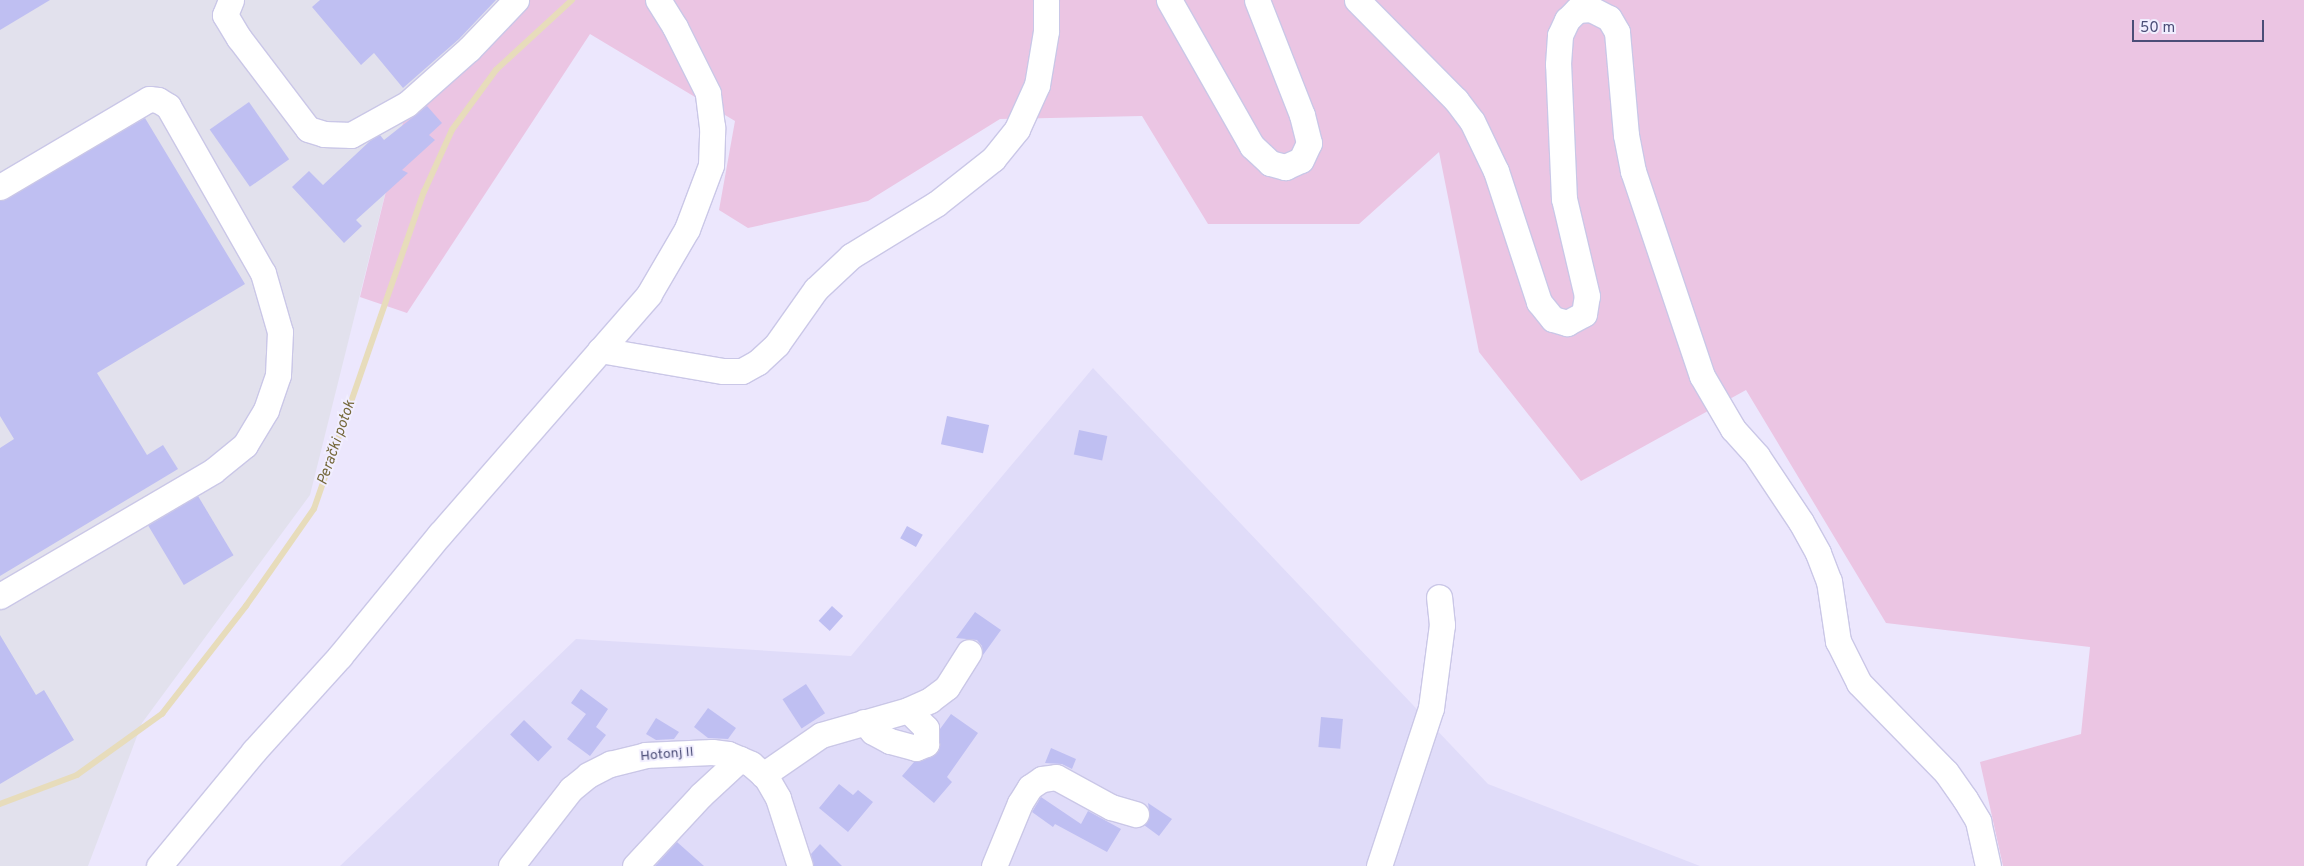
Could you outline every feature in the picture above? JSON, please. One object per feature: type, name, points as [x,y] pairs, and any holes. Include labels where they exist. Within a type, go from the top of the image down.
[{"type":"street","points":[[230,0],[225,15],[239,38],[308,129],[324,134],[351,135],[407,104],[469,49],[516,0]]},
{"type":"street","points":[[159,866],[649,294],[687,229],[711,165],[712,127],[708,93],[675,27],[658,0]]},
{"type":"street","points":[[600,350],[723,371],[742,371],[758,362],[777,344],[816,289],[851,256],[936,204],[993,159],[1020,122],[1037,85],[1046,31],[1046,0]]},
{"type":"street","points":[[1169,0],[1252,146],[1270,163],[1285,167],[1301,160],[1309,143],[1302,115],[1257,0]]},
{"type":"street","points":[[1357,0],[1456,100],[1472,121],[1496,171],[1540,302],[1553,319],[1567,323],[1584,314],[1587,296],[1564,199],[1558,64],[1560,35],[1567,20],[1576,10],[1591,9],[1609,18],[1617,32],[1626,134],[1633,171],[1702,376],[1733,429],[1785,498],[1818,554],[1829,580],[1838,641],[1859,683],[1946,772],[1978,821],[1988,866]]},
{"type":"street","points":[[0,187],[149,99],[158,100],[168,106],[263,273],[280,332],[278,375],[266,410],[245,445],[213,471],[0,596]]},
{"type":"street","points":[[1379,866],[1431,708],[1441,643],[1439,597]]},
{"type":"street","points":[[763,775],[821,735],[908,710],[930,700],[947,687],[970,652]]},
{"type":"street","points":[[864,722],[872,732],[890,741],[916,748],[926,744],[926,728],[908,710]]},
{"type":"street","name":"Hotonj II","points":[[511,866],[571,789],[588,774],[610,764],[645,755],[712,752],[740,759],[763,775],[778,798],[800,866]]},
{"type":"street","points":[[635,866],[701,795],[740,759]]},
{"type":"street","points":[[994,866],[1020,804],[1030,787],[1042,779],[1056,777],[1111,807],[1136,814]]},
{"type":"shaded area","points":[[0,0],[520,0],[406,110],[310,495],[142,723],[88,866],[0,866]]},
{"type":"shaded area","points":[[520,0],[2304,0],[2304,866],[2003,866],[1980,762],[2081,734],[2090,647],[1886,623],[1746,390],[1581,481],[1479,352],[1439,152],[1359,224],[1208,224],[1142,116],[1000,119],[868,201],[748,228],[719,210],[735,121],[590,34],[407,313],[360,297],[406,110]]},
{"type":"shaded area","points":[[1093,368],[1488,784],[1700,866],[340,866],[576,639],[851,656]]},
{"type":"building","points":[[0,0],[50,0],[0,30]]},
{"type":"building","points":[[320,0],[496,0],[459,39],[403,88],[374,53],[361,65],[312,7]]},
{"type":"building","points":[[249,102],[289,159],[250,187],[210,130]]},
{"type":"building","points":[[427,106],[442,123],[429,135],[435,140],[402,170],[408,173],[356,220],[362,226],[344,243],[292,187],[309,171],[323,185],[370,141],[380,135],[384,140]]},
{"type":"building","points":[[145,118],[245,284],[97,373],[147,455],[163,445],[178,469],[0,576],[0,448],[14,439],[0,416],[0,201]]},
{"type":"building","points":[[947,416],[989,425],[983,453],[941,444]]},
{"type":"building","points":[[1079,430],[1107,436],[1102,460],[1074,454]]},
{"type":"building","points":[[198,496],[234,555],[184,585],[148,526]]},
{"type":"building","points":[[907,526],[923,535],[916,547],[900,538]]},
{"type":"building","points":[[832,606],[843,616],[830,631],[819,621]]},
{"type":"building","points":[[975,612],[1001,630],[983,655],[982,646],[977,640],[956,638]]},
{"type":"building","points":[[0,635],[36,695],[44,690],[74,740],[0,784]]},
{"type":"building","points":[[806,684],[825,713],[802,729],[783,699]]},
{"type":"building","points":[[581,689],[608,709],[596,727],[606,735],[590,756],[567,739],[586,714],[571,703]]},
{"type":"building","points":[[708,708],[736,728],[728,739],[708,738],[694,727]]},
{"type":"building","points":[[951,714],[978,733],[947,777],[952,782],[934,803],[902,776],[914,762],[938,752],[940,729]]},
{"type":"building","points":[[1321,717],[1343,719],[1340,749],[1318,747]]},
{"type":"building","points":[[656,718],[679,732],[674,739],[656,740],[646,734]]},
{"type":"building","points":[[524,720],[552,747],[538,761],[510,734]]},
{"type":"building","points":[[1051,748],[1076,759],[1072,769],[1062,764],[1045,763]]},
{"type":"building","points":[[839,784],[853,795],[858,790],[873,802],[848,832],[819,808]]},
{"type":"building","points":[[1041,797],[1081,824],[1088,811],[1121,829],[1107,852],[1055,824],[1053,827],[1032,812]]},
{"type":"building","points":[[1148,803],[1172,819],[1159,836],[1144,825],[1150,817]]},
{"type":"building","points":[[677,842],[704,866],[655,866]]},
{"type":"building","points":[[820,844],[842,866],[814,866],[811,854]]},
{"type":"waterway","name":"Perački potok","points":[[0,804],[77,775],[162,714],[246,606],[314,509],[424,192],[452,130],[496,70],[572,0]]}]
